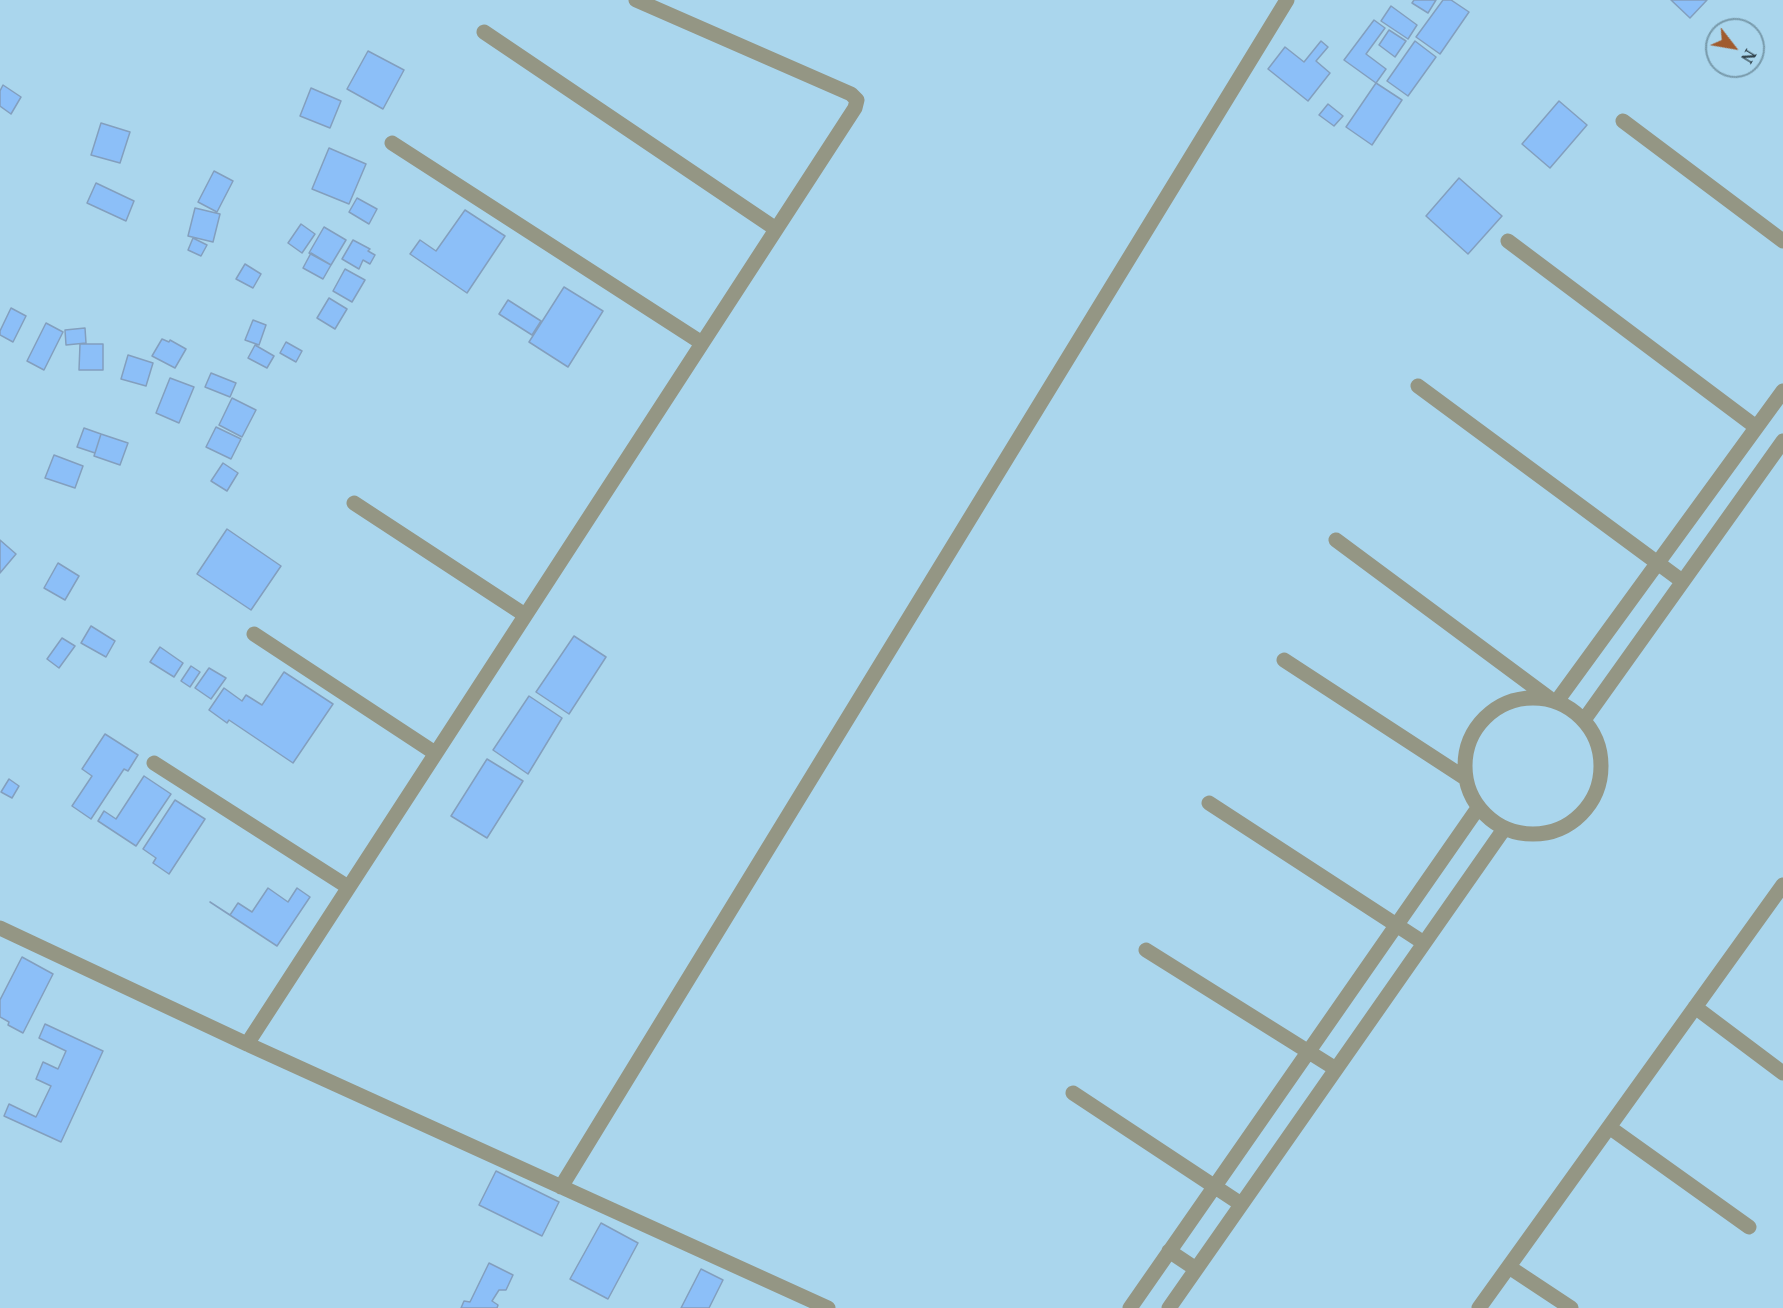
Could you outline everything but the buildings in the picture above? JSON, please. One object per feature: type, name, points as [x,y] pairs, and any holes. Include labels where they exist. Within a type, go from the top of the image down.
[{"type":"street","points":[[246,1044],[855,108],[857,100],[851,94],[636,0]]},
{"type":"street","points":[[561,1187],[1287,0]]},
{"type":"street","points":[[484,32],[776,229]]},
{"type":"street","points":[[1623,121],[1783,241]]},
{"type":"street","points":[[392,143],[702,343]]},
{"type":"street","points":[[1508,242],[1756,427]]},
{"type":"street","points":[[1418,386],[1683,581]]},
{"type":"street","points":[[1553,700],[1658,563],[1783,391]]},
{"type":"street","points":[[1584,720],[1783,441]]},
{"type":"street","points":[[354,502],[525,615]]},
{"type":"street","points":[[1336,540],[1553,700],[1572,709],[1584,720],[1599,747],[1600,778],[1588,806],[1564,827],[1534,835],[1504,829],[1478,808],[1465,778],[1467,744],[1485,716],[1515,699],[1553,700]]},
{"type":"street","points":[[254,634],[435,753]]},
{"type":"street","points":[[1284,660],[1465,778]]},
{"type":"street","points":[[154,763],[348,886]]},
{"type":"street","points":[[1209,803],[1424,943]]},
{"type":"street","points":[[1130,1308],[1478,808]]},
{"type":"street","points":[[1169,1308],[1504,829]]},
{"type":"street","points":[[1479,1308],[1783,885]]},
{"type":"street","points":[[0,928],[246,1044],[828,1308]]},
{"type":"street","points":[[1146,950],[1336,1069]]},
{"type":"street","points":[[1695,1007],[1783,1073]]},
{"type":"street","points":[[1073,1093],[1241,1204]]},
{"type":"street","points":[[1609,1126],[1749,1227]]},
{"type":"street","points":[[1169,1251],[1196,1269]]},
{"type":"street","points":[[1509,1267],[1571,1308]]}]
